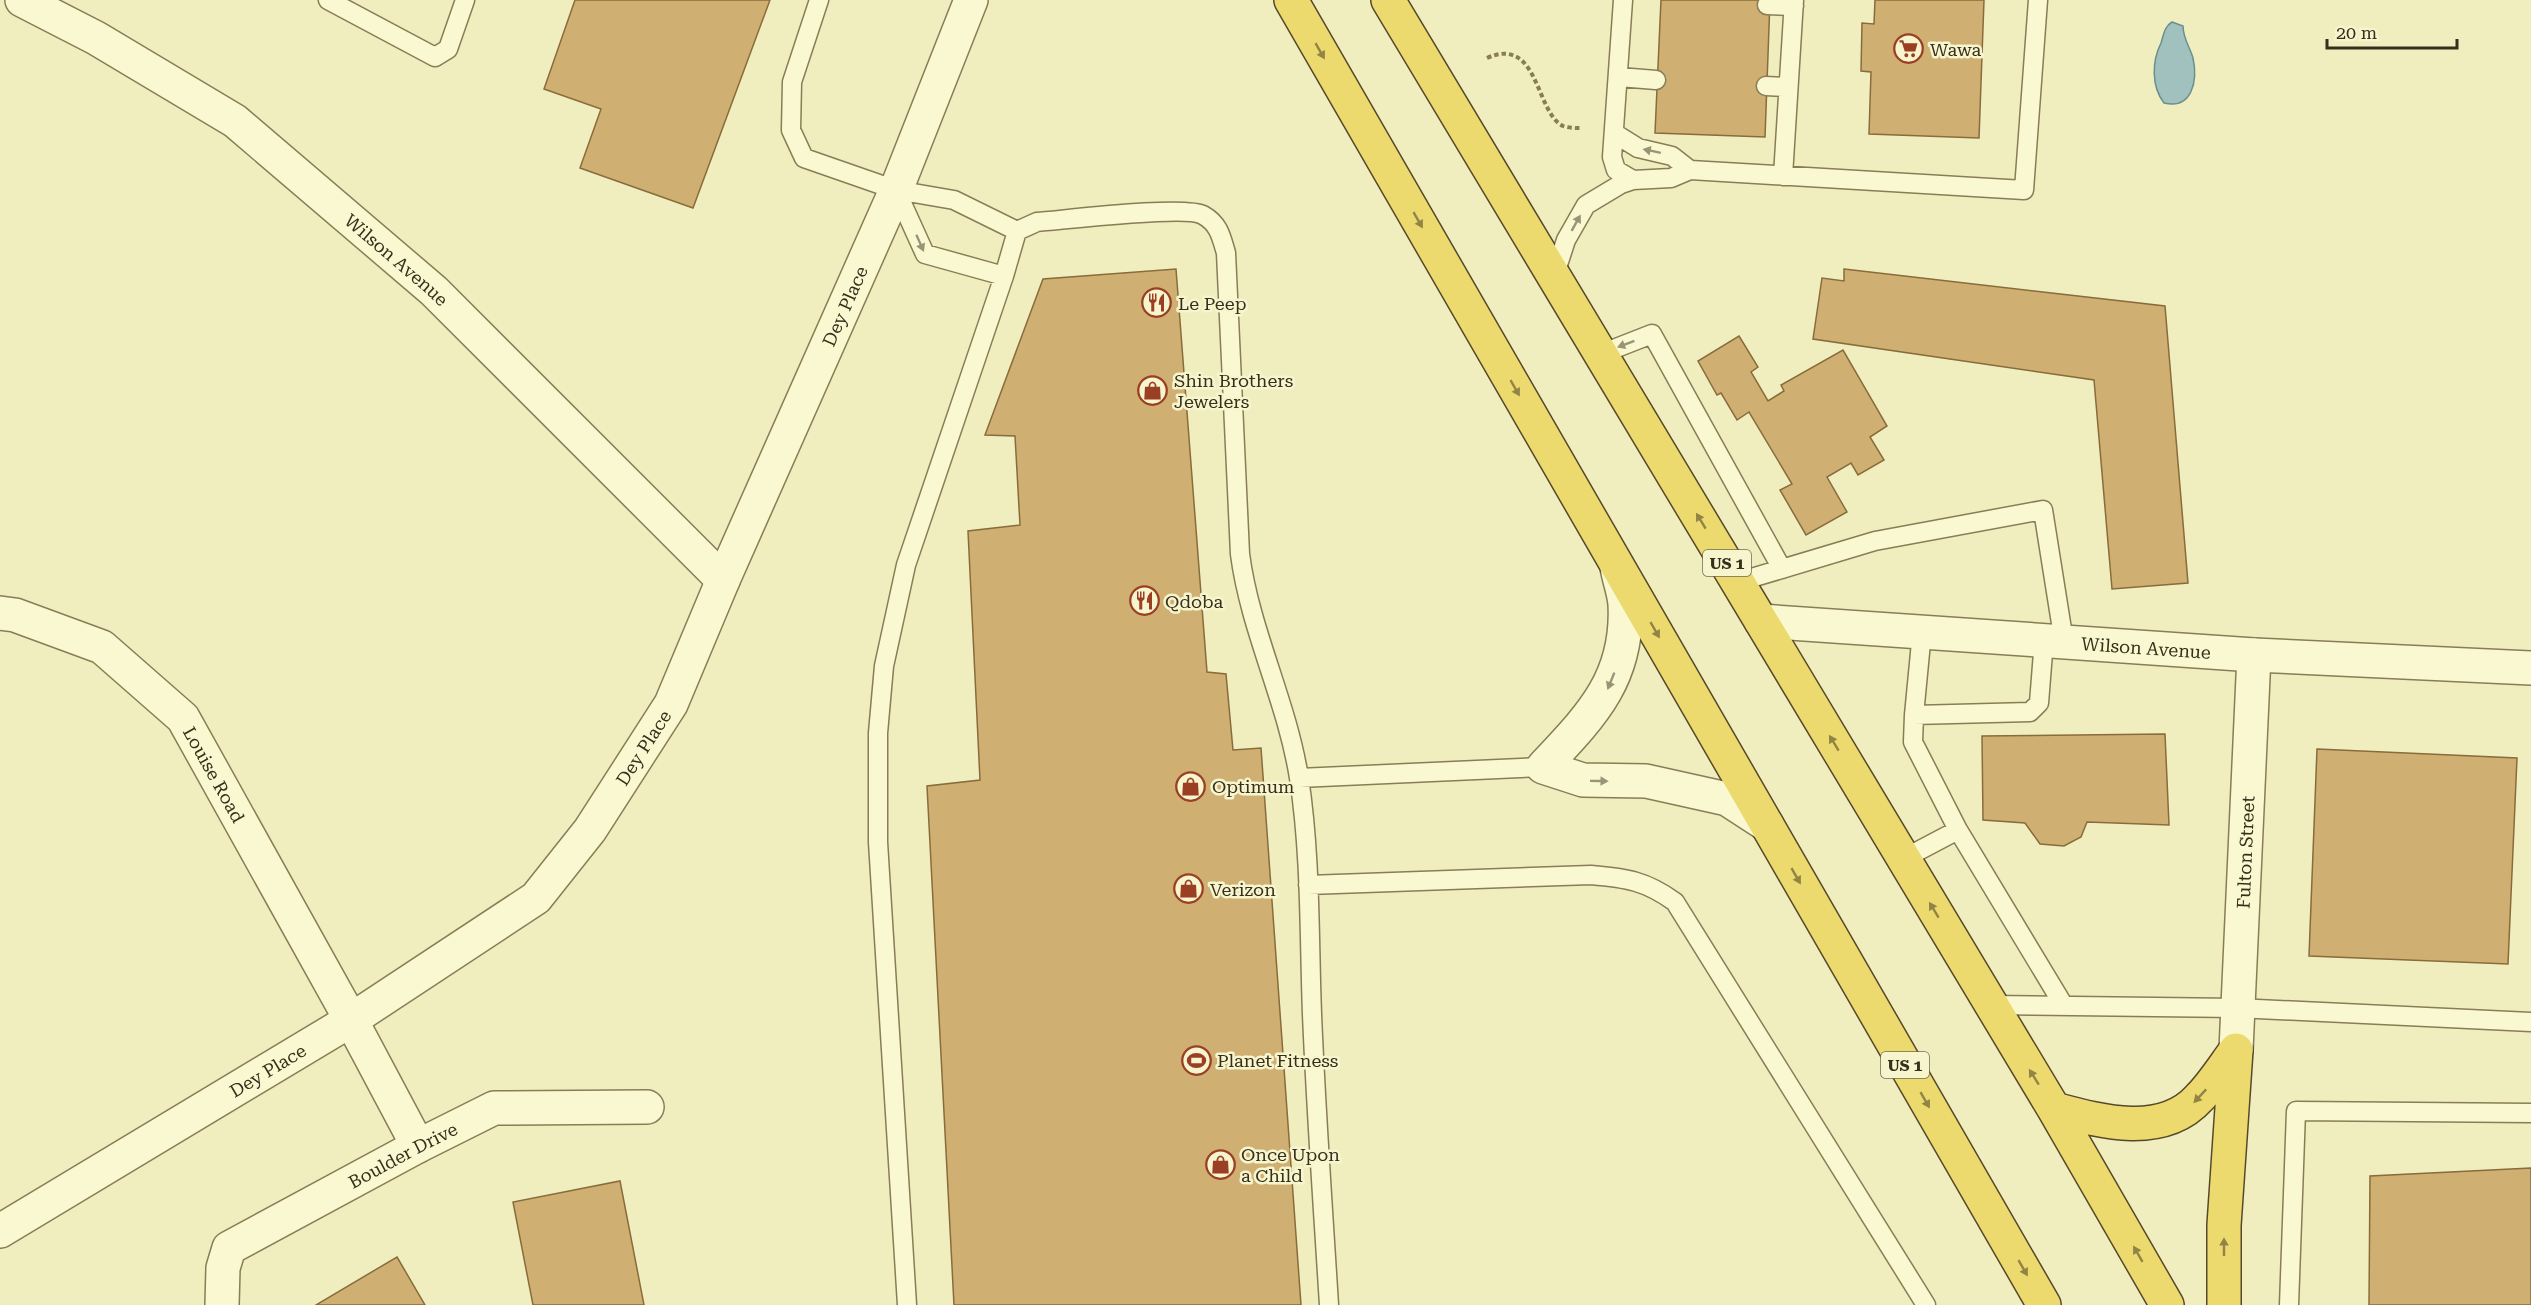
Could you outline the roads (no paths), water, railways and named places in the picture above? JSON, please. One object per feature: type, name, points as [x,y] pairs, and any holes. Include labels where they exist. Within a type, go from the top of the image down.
[{"type":"highway","name":"US 1","points":[[1291,0],[2044,1305]]},
{"type":"highway","name":"US 1","points":[[1388,0],[2054,1109],[2167,1305]]},
{"type":"highway","points":[[1411,0],[1482,157]]},
{"type":"highway","points":[[2054,1109],[2100,1121],[2144,1124],[2172,1117],[2198,1100],[2236,1050]]},
{"type":"highway","points":[[2224,1305],[2224,1225],[2236,1050]]},
{"type":"street","name":"Wilson Avenue","points":[[22,0],[96,38],[235,121],[434,291],[723,580]]},
{"type":"street","name":"Dey Place","points":[[0,1231],[351,1020],[536,898],[590,830],[671,704],[723,580],[896,190],[971,0]]},
{"type":"street","points":[[1616,563],[1625,603],[1617,664],[1608,690],[1594,712],[1543,768],[1583,780],[1646,781],[1727,799],[1767,825]]},
{"type":"street","name":"Louise Road","points":[[0,613],[15,615],[102,647],[183,718],[351,1020],[417,1146]]},
{"type":"street","name":"Wilson Avenue","points":[[1761,621],[2254,655],[2531,668]]},
{"type":"street","name":"Fulton Street","points":[[2236,1050],[2254,655]]},
{"type":"street","name":"Boulder Drive","points":[[222,1305],[223,1268],[229,1248],[417,1146],[494,1108],[646,1107]]},
{"type":"lane","points":[[328,0],[435,57],[448,50],[465,0]]},
{"type":"lane","points":[[819,0],[792,82],[790,130],[804,158],[896,190],[954,200],[1017,231]]},
{"type":"lane","points":[[1623,0],[1612,157],[1616,170],[1633,180]]},
{"type":"lane","points":[[1554,277],[1566,240],[1586,205],[1621,184],[1633,180],[1671,178],[1690,170],[2024,190],[2038,0]]},
{"type":"lane","points":[[1767,5],[1794,3],[1783,176]]},
{"type":"lane","points":[[1619,77],[1656,80]]},
{"type":"lane","points":[[1766,86],[1788,87]]},
{"type":"lane","points":[[1614,133],[1638,148],[1672,156],[1690,170]]},
{"type":"lane","points":[[896,190],[925,254],[1004,276]]},
{"type":"lane","points":[[907,1305],[878,842],[878,733],[884,666],[906,565],[1004,276],[1017,231],[1036,222],[1168,212],[1201,214],[1218,227],[1227,253],[1240,554],[1245,587],[1286,720],[1299,778],[1308,885],[1312,1015],[1329,1305]]},
{"type":"lane","points":[[1601,354],[1652,334],[1782,569]]},
{"type":"lane","points":[[1738,582],[1875,541],[2043,510],[2054,641],[2039,703],[2030,712],[1914,715]]},
{"type":"lane","points":[[1922,632],[1913,742],[1958,830],[2064,1006]]},
{"type":"lane","points":[[1299,778],[1543,768]]},
{"type":"lane","points":[[1903,859],[1958,830]]},
{"type":"lane","points":[[1308,885],[1591,875],[1619,877],[1654,887],[1675,902],[1926,1305]]},
{"type":"lane","points":[[1990,1005],[2237,1008],[2531,1022]]},
{"type":"lane","points":[[2289,1305],[2296,1111],[2531,1113]]},
{"type":"water","points":[[2172,22],[2183,26],[2185,39],[2193,58],[2195,76],[2187,98],[2173,104],[2164,103],[2157,89],[2154,73],[2158,50],[2166,28]]},
{"type":"place","name":"Wawa","points":[[1909,49]]},
{"type":"place","name":"Le Peep","points":[[1157,303]]},
{"type":"place","name":"Shin Brothers Jewelers","points":[[1153,390]]},
{"type":"place","name":"Qdoba","points":[[1144,601]]},
{"type":"place","name":"Optimum","points":[[1191,786]]},
{"type":"place","name":"Verizon","points":[[1189,889]]},
{"type":"place","name":"Planet Fitness","points":[[1196,1060]]},
{"type":"place","name":"Once Upon a Child","points":[[1220,1164]]}]
